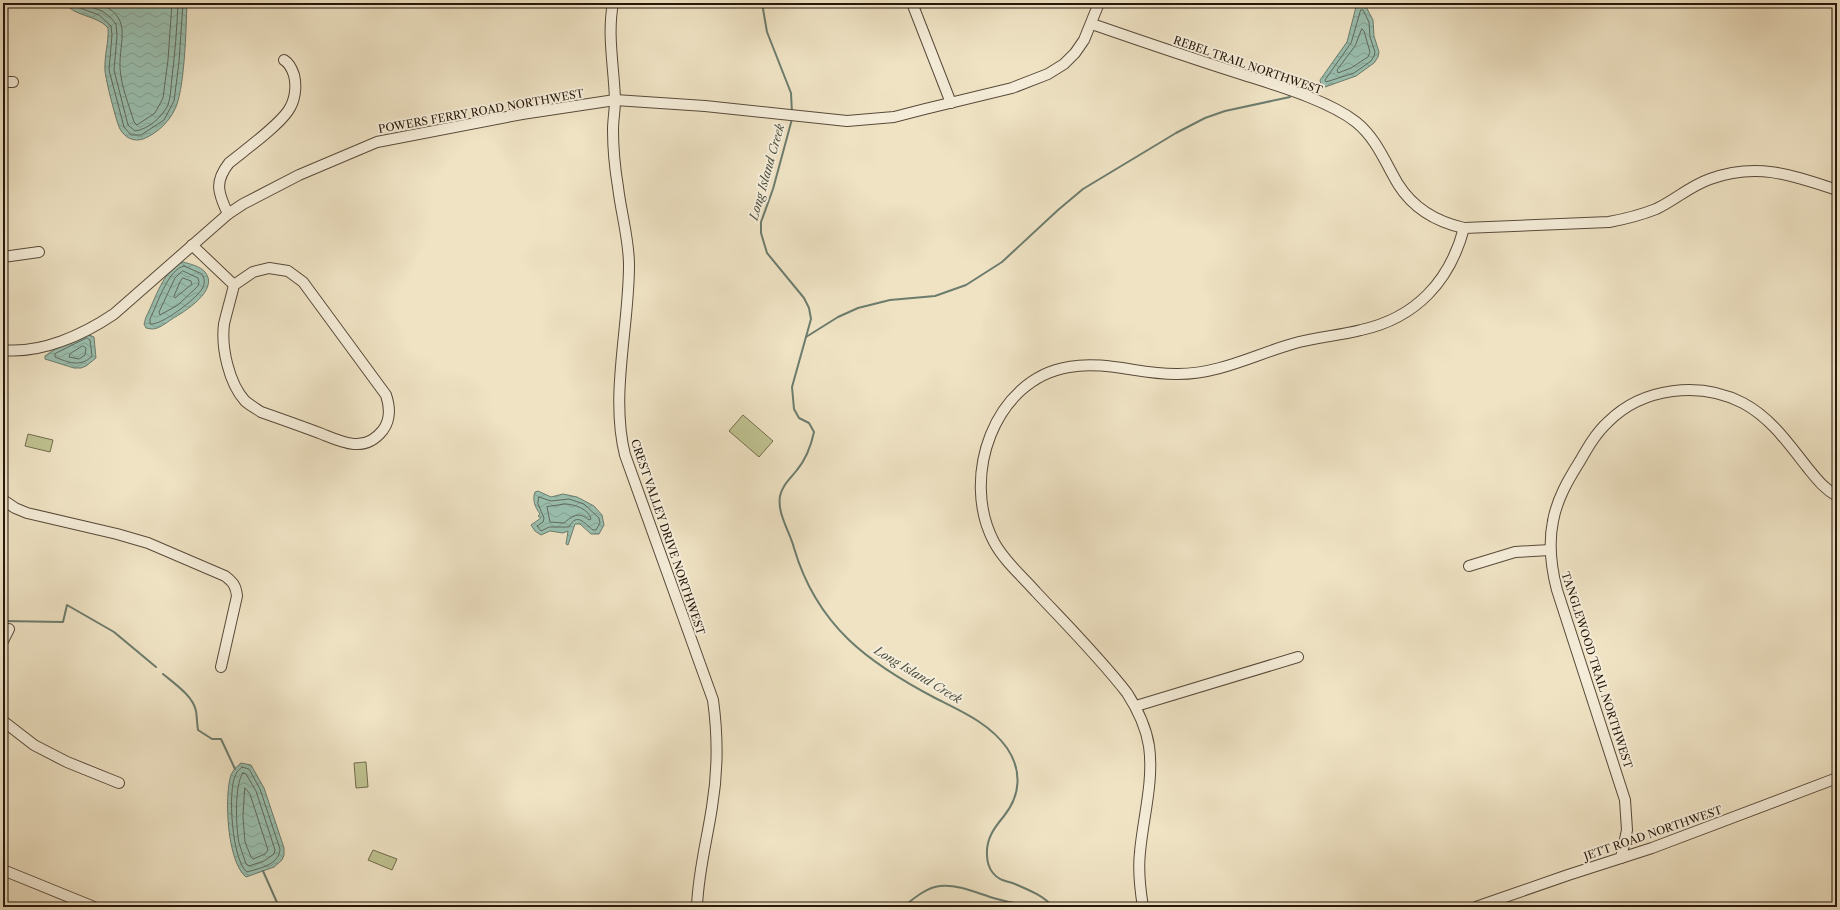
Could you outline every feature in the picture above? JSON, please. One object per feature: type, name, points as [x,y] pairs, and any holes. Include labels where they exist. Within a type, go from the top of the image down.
[{"type":"street","name":"CREST VALLEY DRIVE NORTHWEST","points":[[613,3],[610,38],[615,100],[613,131],[615,164],[628,246],[629,265],[626,332],[619,393],[620,437],[625,456],[713,700],[716,723],[717,751],[715,785],[698,884],[697,907]]},
{"type":"street","points":[[912,3],[951,103]]},
{"type":"street","name":"POWERS FERRY ROAD NORTHWEST","points":[[3,350],[22,350],[45,346],[99,324],[114,314],[228,214],[243,204],[299,175],[377,142],[522,114],[615,100],[706,106],[802,118],[847,121],[894,117],[1012,88],[1048,74],[1064,64],[1075,53],[1092,24],[1099,3]]},
{"type":"street","name":"REBEL TRAIL NORTHWEST","points":[[1092,24],[1287,89],[1344,113],[1366,131],[1387,162],[1398,184],[1411,201],[1434,218],[1448,225],[1464,228],[1594,223],[1630,218],[1657,208],[1710,179],[1755,171],[1783,173],[1837,190]]},
{"type":"street","points":[[228,214],[219,191],[219,181],[223,172],[229,163],[283,118],[293,102],[295,79],[290,66],[284,60]]},
{"type":"street","points":[[1143,907],[1139,874],[1150,762],[1146,733],[1136,706],[1118,681],[1004,557],[988,530],[980,502],[981,473],[989,439],[1005,409],[1018,394],[1033,381],[1051,372],[1068,367],[1100,366],[1162,374],[1198,373],[1227,367],[1297,342],[1361,331],[1383,324],[1413,308],[1436,286],[1454,257],[1464,228]]},
{"type":"street","points":[[192,245],[234,285]]},
{"type":"street","points":[[3,257],[39,252]]},
{"type":"street","points":[[269,268],[288,271],[303,282],[386,394],[390,405],[389,416],[386,426],[379,435],[364,443],[346,443],[261,412],[245,401],[233,380],[224,346],[224,325],[234,285],[253,272],[269,268]]},
{"type":"street","name":"TANGLEWOOD TRAIL NORTHWEST","points":[[1621,858],[1627,830],[1625,800],[1557,590],[1552,570],[1550,550],[1552,522],[1559,498],[1567,482],[1595,437],[1608,421],[1625,408],[1641,400],[1672,391],[1694,390],[1714,393],[1742,403],[1759,413],[1773,425],[1820,483],[1837,496]]},
{"type":"street","points":[[3,500],[15,508],[27,513],[117,534],[148,544],[225,576],[233,581],[237,596],[221,667]]},
{"type":"street","points":[[1469,566],[1515,552],[1550,550]]},
{"type":"street","points":[[3,641],[9,629]]},
{"type":"street","points":[[1136,706],[1298,657]]},
{"type":"street","points":[[3,721],[34,745],[61,759],[119,783]]},
{"type":"street","name":"JETT ROAD NORTHWEST","points":[[1476,907],[1652,848],[1837,778]]},
{"type":"street","points":[[3,870],[94,907]]},
{"type":"shaded area","points":[[743,415],[773,441],[759,457],[729,431]]},
{"type":"shaded area","points":[[28,434],[53,440],[50,452],[25,446]]},
{"type":"shaded area","points":[[366,762],[368,787],[356,788],[354,763]]},
{"type":"shaded area","points":[[373,850],[397,859],[392,870],[368,860]]},
{"type":"water","points":[[66,3],[187,3],[181,89],[174,111],[161,128],[140,140],[133,140],[122,132],[118,125],[105,71],[108,28],[98,20],[74,11]]},
{"type":"water","points":[[1357,3],[1364,3],[1373,20],[1374,36],[1379,52],[1378,57],[1374,63],[1356,76],[1325,87],[1321,85],[1320,80],[1347,42]]},
{"type":"water","points":[[183,262],[192,264],[203,270],[208,279],[208,286],[199,300],[192,306],[162,326],[155,329],[146,328],[144,324],[146,317],[161,285],[170,271],[176,265]]},
{"type":"water","points":[[87,334],[94,337],[96,358],[86,366],[74,368],[45,359],[45,356],[49,353]]},
{"type":"water","points":[[538,491],[551,497],[563,494],[577,497],[594,506],[602,515],[604,525],[599,534],[591,534],[580,524],[575,524],[568,545],[566,544],[568,531],[563,533],[550,531],[541,535],[535,531],[531,525],[541,518],[538,516],[540,514],[534,501],[535,492]]},
{"type":"water","points":[[241,763],[251,765],[264,788],[284,848],[282,860],[274,867],[246,877],[235,858],[231,844],[228,813],[229,785],[231,775],[235,768]]},
{"type":"waterway","name":"Long Island Creek","points":[[762,3],[767,32],[791,93],[792,113]]},
{"type":"waterway","points":[[1306,90],[1321,85]]},
{"type":"waterway","points":[[806,337],[838,317],[858,308],[890,300],[935,296],[966,285],[1002,262],[1083,189],[1176,133],[1205,118],[1225,111],[1290,97]]},
{"type":"waterway","name":"Long Island Creek","points":[[792,119],[773,189],[761,222],[761,233],[767,253],[804,298],[809,308],[811,319],[792,387],[794,409],[799,418],[809,423],[814,432],[806,457],[781,492],[780,509],[782,516],[804,575],[816,599],[831,621],[848,639],[867,656],[889,671],[984,725],[993,732],[1007,748],[1015,765],[1018,782],[1014,800],[1010,808],[994,829],[989,839],[987,849],[988,865],[998,878],[1036,894],[1053,907]]},
{"type":"waterway","points":[[3,621],[63,622],[67,605],[114,632],[156,667]]},
{"type":"waterway","points":[[163,674],[191,700],[196,711],[198,730],[212,739],[221,739],[235,769]]},
{"type":"waterway","points":[[263,871],[279,907]]},
{"type":"waterway","points":[[903,907],[920,894],[940,886],[954,886],[1010,902],[1052,906]]}]
